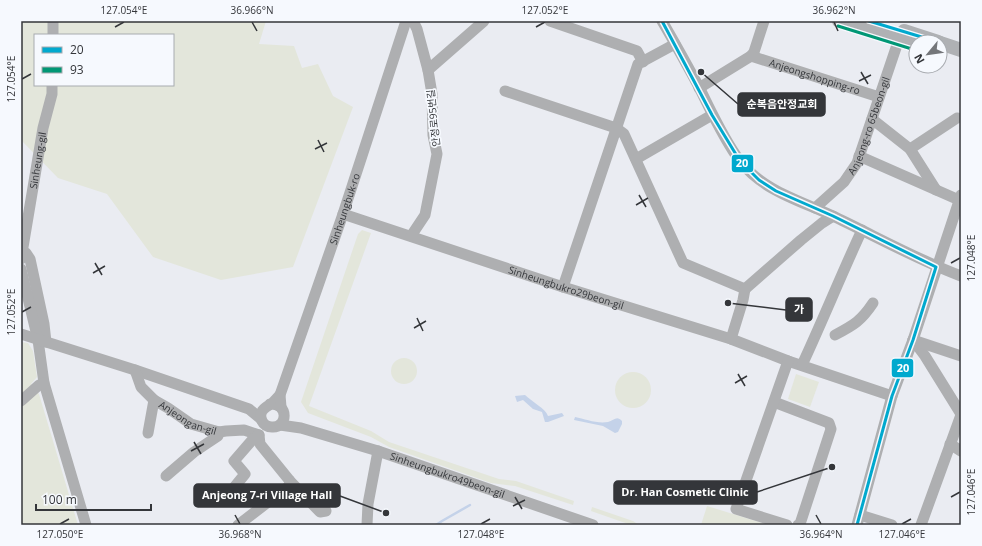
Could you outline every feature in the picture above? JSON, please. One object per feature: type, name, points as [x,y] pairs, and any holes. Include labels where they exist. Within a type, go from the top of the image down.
[{"type":"main road","points":[[839,21],[861,23],[908,36]]},
{"type":"main road","points":[[901,35],[908,40]]},
{"type":"main road","points":[[948,45],[961,50]]},
{"type":"main road","points":[[948,56],[961,60]]},
{"type":"street","points":[[53,21],[53,34]]},
{"type":"street","name":"Sinheungbuk-ro","points":[[276,412],[280,395],[343,214],[406,21]]},
{"type":"street","name":"안정로95번길","points":[[411,236],[425,215],[437,154],[433,135],[432,94],[428,70],[413,21]]},
{"type":"street","points":[[428,70],[484,21]]},
{"type":"street","points":[[550,21],[637,51],[643,62]]},
{"type":"street","points":[[662,21],[699,88],[712,115],[740,161],[759,180],[776,191],[833,216],[936,267],[961,276]]},
{"type":"street","points":[[699,88],[751,56],[754,52],[764,21]]},
{"type":"street","name":"Anjeong-ro 65beon-gil","points":[[815,208],[844,182],[856,164],[901,35]]},
{"type":"street","points":[[563,287],[638,64],[675,44]]},
{"type":"street","name":"Anjeongshopping-ro","points":[[751,56],[879,97]]},
{"type":"street","name":"Sinheung-gil","points":[[21,259],[43,128],[52,94],[52,86]]},
{"type":"street","points":[[506,91],[616,128],[624,134],[683,264],[745,289]]},
{"type":"street","points":[[636,159],[712,115]]},
{"type":"street","points":[[910,149],[924,138],[957,118]]},
{"type":"street","points":[[872,119],[910,149],[936,190]]},
{"type":"street","points":[[859,156],[936,190],[960,197],[913,340],[892,396],[859,520],[892,525]]},
{"type":"street","name":"Sinheungbukro29beon-gil","points":[[343,214],[563,287],[731,339],[788,361],[892,396]]},
{"type":"street","points":[[731,339],[745,289],[822,223],[833,216]]},
{"type":"street","points":[[802,365],[826,314],[839,278],[862,230]]},
{"type":"street","points":[[22,252],[26,253],[30,259],[44,324],[46,342],[44,383],[86,525]]},
{"type":"street","points":[[21,268],[46,342]]},
{"type":"street","points":[[835,335],[852,326],[862,318],[872,303]]},
{"type":"street","points":[[21,334],[135,370],[249,409],[276,412]]},
{"type":"street","points":[[913,340],[961,356]]},
{"type":"street","points":[[913,340],[925,356],[961,415],[921,525]]},
{"type":"street","points":[[787,525],[736,509],[788,361]]},
{"type":"street","name":"Anjeongan-gil","points":[[135,370],[141,387],[154,400],[191,424],[219,432],[244,430],[259,436]]},
{"type":"street","points":[[21,401],[39,385],[44,383]]},
{"type":"street","points":[[148,434],[154,400]]},
{"type":"street","points":[[774,402],[829,423],[831,429],[800,524],[798,525]]},
{"type":"street","points":[[249,409],[273,428],[276,412]]},
{"type":"street","points":[[276,412],[262,411],[264,422],[259,436],[260,444],[290,481],[320,512],[326,511]]},
{"type":"street","name":"Sinheungbukro49beon-gil","points":[[276,412],[301,428],[378,451],[593,525]]},
{"type":"street","points":[[166,476],[194,452],[218,436],[219,432]]},
{"type":"street","points":[[223,501],[245,474],[234,462],[253,439],[259,436]]},
{"type":"street","points":[[950,444],[961,451]]},
{"type":"street","points":[[367,525],[368,504],[378,451]]},
{"type":"street","points":[[238,525],[289,486],[290,481]]},
{"type":"shaded area","points":[[21,21],[266,21],[259,44],[294,46],[302,68],[318,64],[333,96],[353,107],[293,267],[221,280],[153,257],[107,194],[58,178],[21,140]]},
{"type":"shaded area","points":[[362,230],[371,233],[309,406],[371,431],[389,442],[499,479],[516,481],[574,501],[573,505],[515,486],[491,483],[389,447],[371,437],[308,413],[301,402],[358,234]]},
{"type":"shaded area","points":[[21,342],[28,343],[33,351],[37,377],[31,384],[39,394],[78,525],[21,525]]},
{"type":"shaded area","points":[[404,358],[413,362],[417,371],[413,380],[404,384],[395,380],[391,371],[395,362]]},
{"type":"shaded area","points":[[633,372],[646,377],[651,390],[646,403],[633,408],[620,403],[615,390],[620,377]]},
{"type":"shaded area","points":[[796,374],[819,382],[810,407],[788,399]]},
{"type":"shaded area","points":[[707,506],[769,525],[701,525]]},
{"type":"shaded area","points":[[592,507],[633,521],[639,525],[631,525],[591,511]]},
{"type":"water","points":[[525,395],[547,413],[548,416],[562,413],[564,416],[545,422],[542,412],[533,409],[523,400],[517,402],[515,396]]},
{"type":"water","points":[[575,417],[600,422],[608,422],[615,418],[619,418],[622,421],[622,424],[618,432],[615,433],[603,426],[574,420]]},
{"type":"waterway","points":[[436,525],[470,505]]},
{"type":"transit line","name":"20","points":[[662,21],[712,115],[740,161],[759,180],[776,191],[833,216],[936,267],[913,340],[892,396],[857,525]]},
{"type":"transit line","name":"20","points":[[869,21],[912,34]]},
{"type":"transit line","name":"93","points":[[838,26],[908,48]]},
{"type":"place","name":"순복음안정교회","points":[[701,72]]},
{"type":"place","name":"가","points":[[728,303]]},
{"type":"place","name":"Dr. Han Cosmetic Clinic","points":[[832,467]]},
{"type":"place","name":"Anjeong 7-ri Village Hall","points":[[386,513]]}]
